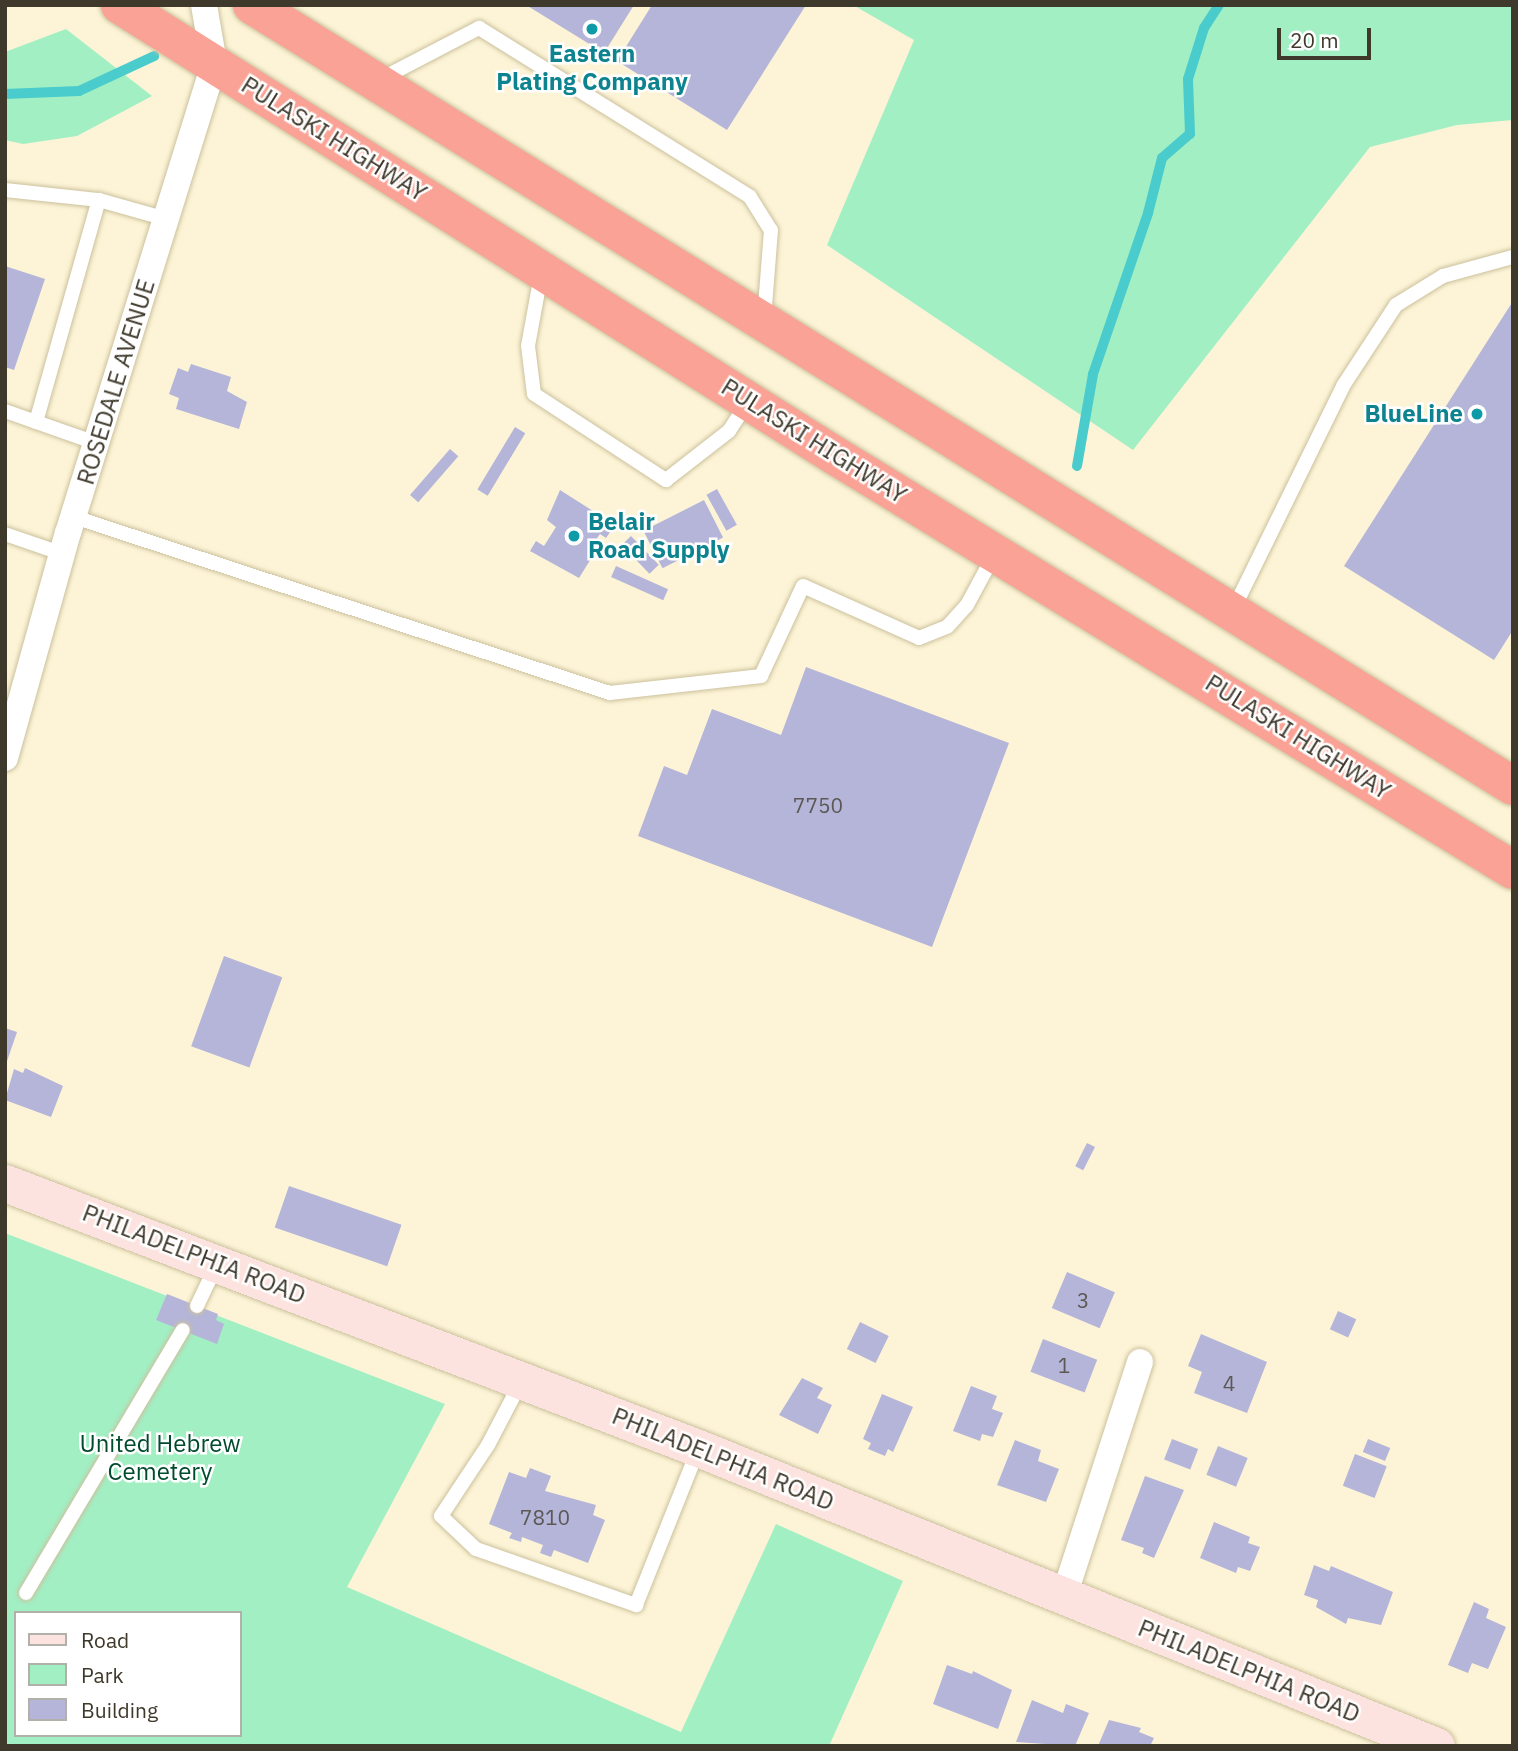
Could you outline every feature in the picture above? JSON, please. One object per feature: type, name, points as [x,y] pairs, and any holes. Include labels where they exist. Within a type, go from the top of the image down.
[{"type":"highway","name":"PULASKI HIGHWAY","points":[[120,5],[749,401],[1513,870]]},
{"type":"highway","points":[[252,5],[1231,614],[1513,786]]},
{"type":"main road","name":"PHILADELPHIA ROAD","points":[[5,1183],[218,1262],[698,1448],[1416,1742]]},
{"type":"street","name":"ROSEDALE AVENUE","points":[[5,758],[62,554],[215,63],[204,5]]},
{"type":"street","points":[[1064,1596],[1140,1362]]},
{"type":"lane","points":[[376,82],[479,28],[738,189],[750,197],[771,230],[763,323]]},
{"type":"lane","points":[[5,190],[99,200],[166,219]]},
{"type":"lane","points":[[36,422],[99,200]]},
{"type":"lane","points":[[1231,614],[1343,386],[1396,305],[1443,276],[1513,257]]},
{"type":"lane","points":[[542,270],[528,346],[534,394],[666,480],[729,431],[749,401]]},
{"type":"lane","points":[[5,411],[96,443]]},
{"type":"lane","points":[[74,517],[610,693],[761,676],[803,586],[919,638],[948,626],[967,605],[995,552]]},
{"type":"lane","points":[[5,534],[62,554]]},
{"type":"lane","points":[[197,1306],[218,1262]]},
{"type":"lane","points":[[26,1593],[183,1330]]},
{"type":"lane","points":[[523,1379],[488,1445],[441,1516],[476,1549],[636,1605],[698,1448]]},
{"type":"green space","points":[[853,5],[1513,5],[1513,120],[1457,125],[1370,147],[1133,450],[827,245],[914,40]]},
{"type":"green space","points":[[66,29],[152,96],[77,136],[23,144],[5,140],[5,52]]},
{"type":"green space","name":"United Hebrew Cemetery","points":[[5,1233],[445,1404],[347,1587],[681,1732],[776,1524],[903,1581],[829,1746],[5,1746]]},
{"type":"building","name":"Eastern Plating Company","points":[[526,5],[634,5],[604,53]]},
{"type":"building","points":[[652,5],[806,5],[727,130],[617,61]]},
{"type":"building","points":[[5,266],[45,279],[14,370],[5,367]]},
{"type":"building","name":"BlueLine","points":[[1513,301],[1513,630],[1494,660],[1344,566]]},
{"type":"building","points":[[191,364],[231,377],[227,391],[247,402],[239,429],[176,409],[179,398],[169,394],[178,368],[188,372]]},
{"type":"building","points":[[515,427],[525,433],[488,496],[477,490]]},
{"type":"building","points":[[450,449],[458,456],[418,502],[410,495]]},
{"type":"building","points":[[717,489],[737,525],[726,531],[707,495]]},
{"type":"building","name":"Belair Road Supply","points":[[560,490],[615,525],[606,538],[600,534],[597,538],[602,541],[579,578],[530,551],[536,541],[544,546],[556,527],[547,520]]},
{"type":"building","points":[[704,500],[723,537],[662,568],[643,531]]},
{"type":"building","points":[[631,536],[659,565],[649,574],[622,545]]},
{"type":"building","points":[[616,566],[668,589],[663,600],[611,577]]},
{"type":"building","points":[[806,667],[1009,743],[932,947],[638,836],[664,766],[687,775],[712,709],[781,735]]},
{"type":"building","points":[[224,956],[282,977],[249,1067],[191,1046]]},
{"type":"building","points":[[5,1028],[17,1032],[6,1064],[5,1064]]},
{"type":"building","points":[[25,1068],[63,1086],[51,1117],[5,1100],[14,1069],[23,1073]]},
{"type":"building","points":[[1087,1143],[1095,1147],[1083,1170],[1075,1166]]},
{"type":"building","points":[[289,1186],[402,1225],[387,1266],[275,1228]]},
{"type":"building","points":[[1067,1272],[1115,1292],[1100,1328],[1052,1308]]},
{"type":"building","points":[[167,1294],[218,1314],[216,1320],[224,1324],[217,1344],[156,1320]]},
{"type":"building","points":[[1338,1311],[1356,1319],[1348,1337],[1330,1329]]},
{"type":"building","points":[[860,1322],[889,1336],[876,1363],[847,1349]]},
{"type":"building","points":[[1201,1334],[1267,1362],[1247,1413],[1194,1393],[1202,1372],[1188,1366]]},
{"type":"building","points":[[1043,1339],[1097,1360],[1085,1392],[1030,1372]]},
{"type":"building","points":[[802,1378],[823,1388],[817,1398],[832,1405],[818,1434],[779,1415]]},
{"type":"building","points":[[971,1386],[997,1396],[992,1409],[1003,1413],[993,1437],[982,1434],[980,1441],[953,1431]]},
{"type":"building","points":[[882,1394],[913,1407],[893,1452],[888,1449],[885,1456],[868,1449],[871,1443],[863,1439]]},
{"type":"building","points":[[1172,1439],[1198,1449],[1190,1470],[1164,1460]]},
{"type":"building","points":[[1368,1439],[1390,1448],[1385,1461],[1363,1452]]},
{"type":"building","points":[[1015,1440],[1041,1450],[1038,1461],[1059,1469],[1046,1502],[997,1485]]},
{"type":"building","points":[[1218,1446],[1248,1458],[1236,1487],[1206,1475]]},
{"type":"building","points":[[1355,1454],[1387,1466],[1375,1498],[1343,1486]]},
{"type":"building","points":[[530,1468],[551,1476],[545,1491],[596,1505],[593,1515],[605,1520],[588,1563],[554,1550],[551,1557],[540,1553],[543,1545],[522,1537],[521,1542],[509,1538],[512,1533],[489,1524],[509,1472],[526,1478]]},
{"type":"building","points":[[1145,1476],[1184,1490],[1154,1558],[1142,1553],[1144,1548],[1121,1540]]},
{"type":"building","points":[[1214,1522],[1250,1537],[1248,1543],[1260,1547],[1250,1571],[1238,1567],[1236,1573],[1200,1558]]},
{"type":"building","points":[[1314,1565],[1329,1571],[1331,1566],[1393,1592],[1381,1625],[1348,1618],[1346,1624],[1316,1607],[1318,1600],[1304,1595]]},
{"type":"building","points":[[1474,1602],[1489,1609],[1486,1618],[1506,1627],[1488,1669],[1472,1663],[1468,1673],[1448,1665]]},
{"type":"building","points":[[947,1665],[972,1674],[973,1671],[1012,1690],[998,1729],[933,1704]]},
{"type":"building","points":[[1032,1700],[1063,1713],[1066,1704],[1089,1713],[1075,1746],[1016,1742]]},
{"type":"building","points":[[1109,1720],[1141,1728],[1139,1732],[1154,1738],[1150,1746],[1098,1746]]},
{"type":"waterway","points":[[1077,466],[1093,374],[1148,213],[1162,158],[1190,134],[1188,79],[1204,28],[1219,5]]},
{"type":"waterway","points":[[5,94],[79,91],[154,56]]},
{"type":"place","name":"Eastern Plating Company","points":[[592,29]]},
{"type":"place","name":"BlueLine","points":[[1477,414]]},
{"type":"place","name":"Belair Road Supply","points":[[574,536]]}]
